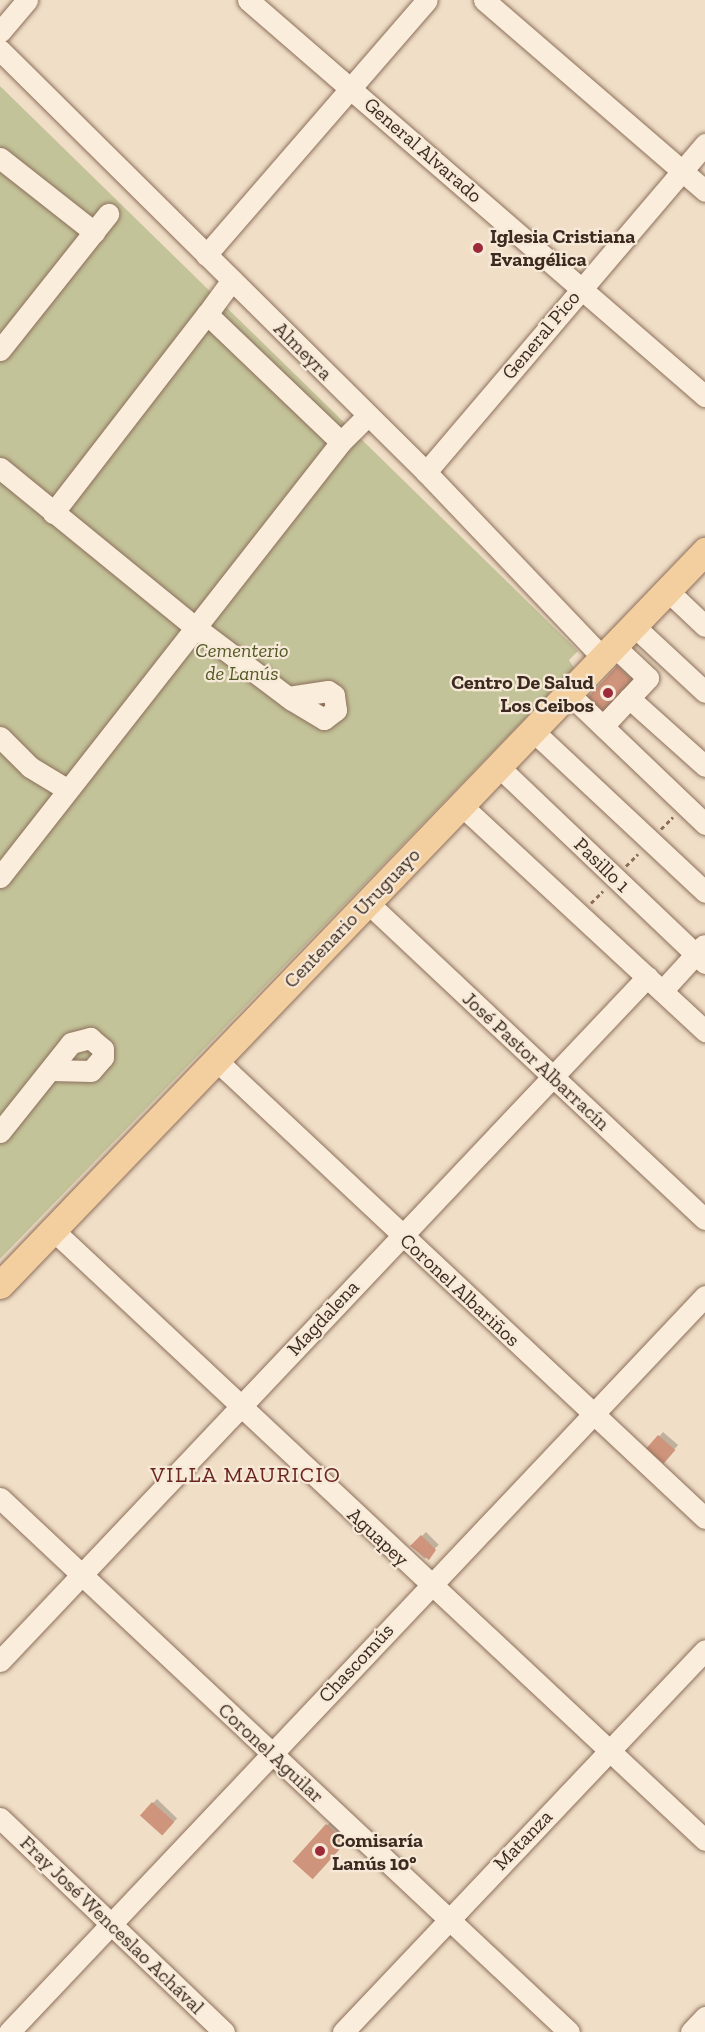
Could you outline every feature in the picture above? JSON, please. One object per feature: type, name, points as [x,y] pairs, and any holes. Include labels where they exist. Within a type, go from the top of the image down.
[{"type":"main road","name":"Centenario Uruguayo","points":[[0,1285],[608,651],[703,556]]},
{"type":"street","points":[[0,32],[27,0]]},
{"type":"street","name":"General Alvarado","points":[[248,0],[582,286],[705,396]]},
{"type":"street","points":[[206,255],[427,0]]},
{"type":"street","points":[[484,0],[705,190]]},
{"type":"street","name":"Almeyra","points":[[0,50],[608,651],[648,678],[629,698]]},
{"type":"street","name":"General Pico","points":[[426,472],[705,144]]},
{"type":"street","points":[[0,158],[94,232]]},
{"type":"street","points":[[0,350],[108,214]]},
{"type":"street","points":[[53,513],[232,280]]},
{"type":"street","points":[[207,314],[341,442]]},
{"type":"street","points":[[0,877],[341,442],[368,415]]},
{"type":"street","points":[[0,468],[195,627],[288,697]]},
{"type":"street","points":[[668,591],[705,626]]},
{"type":"street","points":[[634,626],[705,692]]},
{"type":"street","points":[[568,693],[705,824]]},
{"type":"street","points":[[603,726],[629,698],[705,766]]},
{"type":"street","points":[[532,730],[705,892]]},
{"type":"street","points":[[0,737],[30,767],[68,790]]},
{"type":"street","name":"Pasillo 1","points":[[498,766],[702,954]]},
{"type":"street","points":[[461,805],[705,1031]]},
{"type":"street","name":"José Pastor Albarracín","points":[[367,902],[705,1219]]},
{"type":"street","name":"Magdalena","points":[[0,1661],[552,1076],[654,984],[702,954]]},
{"type":"street","name":"Coronel Albariños","points":[[216,1060],[705,1518]]},
{"type":"street","points":[[0,1132],[51,1070]]},
{"type":"street","name":"Aguapey","points":[[53,1230],[239,1408],[705,1840]]},
{"type":"street","name":"Chascomús","points":[[9,2032],[430,1586],[595,1415],[705,1296]]},
{"type":"street","name":"Coronel Aguilar","points":[[0,1498],[568,2032]]},
{"type":"street","name":"Matanza","points":[[343,2032],[448,1918],[705,1650]]},
{"type":"street","name":"Fray José Wenceslao Achával","points":[[0,1818],[224,2032]]},
{"type":"street","points":[[691,2032],[705,2017]]},
{"type":"green space","name":"Cementerio de Lanús","points":[[0,86],[578,651],[569,660],[574,668],[0,1259]]},
{"type":"building","name":"Centro De Salud Los Ceibos","points":[[617,666],[635,683],[601,720],[582,703]]},
{"type":"building","points":[[658,1435],[675,1450],[664,1464],[646,1449]]},
{"type":"building","points":[[421,1535],[436,1550],[429,1560],[410,1546]]},
{"type":"building","points":[[152,1802],[174,1822],[162,1835],[140,1815]]},
{"type":"building","name":"Comisaría Lanús 10°","points":[[326,1824],[346,1842],[313,1879],[293,1861]]},
{"type":"place","name":"Iglesia Cristiana Evangélica","points":[[478,248]]},
{"type":"place","name":"Centro De Salud Los Ceibos","points":[[608,693]]},
{"type":"place","name":"Comisaría Lanús 10°","points":[[320,1851]]},
{"type":"district","name":"VILLA MAURICIO","points":[[246,1475]]}]
